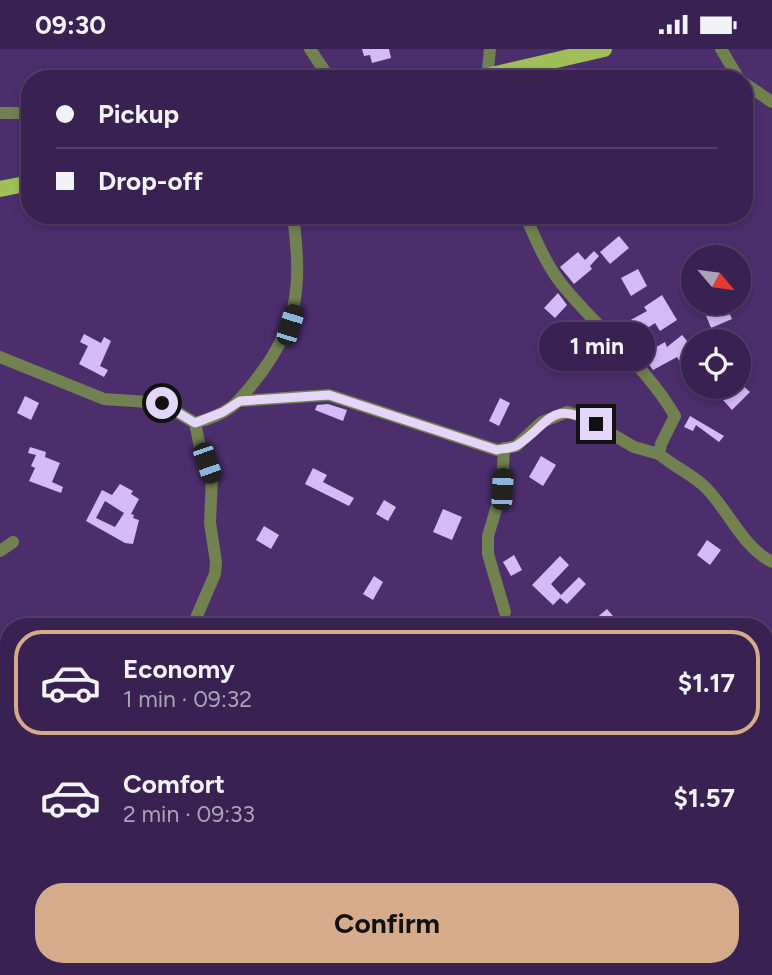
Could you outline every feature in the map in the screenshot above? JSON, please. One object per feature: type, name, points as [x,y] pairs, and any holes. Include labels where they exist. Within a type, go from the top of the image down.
[{"type":"main road","points":[[516,70],[604,49]]},
{"type":"main road","points":[[0,189],[21,185]]},
{"type":"street","points":[[310,49],[324,70]]},
{"type":"street","points":[[485,70],[490,49]]},
{"type":"street","points":[[721,49],[734,70]]},
{"type":"street","points":[[753,89],[772,102]]},
{"type":"street","points":[[0,113],[21,113]]},
{"type":"street","points":[[195,423],[223,412],[240,401],[270,361],[290,325],[294,311],[297,254],[294,224]]},
{"type":"street","points":[[529,224],[541,252],[559,280],[618,342],[675,416],[659,454]]},
{"type":"street","points":[[0,357],[104,399],[162,403],[195,423],[200,447],[212,477],[210,523],[216,562],[215,574],[195,618]]},
{"type":"street","points":[[240,401],[329,395],[497,450],[520,444],[542,422],[567,412],[581,416],[634,447],[659,454],[705,487],[745,540],[762,557],[772,562]]},
{"type":"street","points":[[504,448],[502,489],[488,536],[488,554],[505,612]]},
{"type":"street","points":[[0,551],[13,542]]},
{"type":"building","points":[[362,49],[389,49],[391,58],[372,63],[370,55],[364,56]]},
{"type":"building","points":[[619,236],[629,248],[610,264],[600,252]]},
{"type":"building","points":[[594,251],[599,256],[590,266],[592,269],[574,284],[560,267],[578,252],[585,260]]},
{"type":"building","points":[[638,269],[647,286],[631,296],[621,278]]},
{"type":"building","points":[[558,293],[567,305],[555,318],[544,308]]},
{"type":"building","points":[[662,295],[677,320],[660,331],[655,323],[628,341],[618,327],[647,311],[644,307]]},
{"type":"building","points":[[706,315],[730,315],[732,319],[711,328]]},
{"type":"building","points":[[585,330],[597,341],[585,356],[572,345]]},
{"type":"building","points":[[84,334],[101,343],[104,337],[111,341],[100,366],[108,370],[104,377],[79,364],[88,346],[80,342]]},
{"type":"building","points":[[681,336],[681,363],[677,357],[653,370],[642,355],[665,342],[667,347]]},
{"type":"building","points":[[25,396],[39,403],[31,420],[17,413]]},
{"type":"building","points":[[500,398],[510,403],[499,426],[489,421]]},
{"type":"building","points":[[724,399],[743,399],[732,410]]},
{"type":"building","points":[[328,404],[347,410],[343,421],[315,410],[317,405]]},
{"type":"building","points":[[690,416],[724,436],[719,442],[696,425],[693,431],[684,427]]},
{"type":"building","points":[[30,447],[46,452],[45,457],[60,463],[52,482],[63,487],[61,493],[29,481],[35,468],[31,466],[36,455],[28,453]]},
{"type":"building","points":[[541,456],[556,465],[543,486],[529,477]]},
{"type":"building","points":[[313,468],[327,475],[323,482],[354,498],[349,506],[305,484]]},
{"type":"building","points":[[120,484],[133,491],[131,494],[139,499],[131,514],[139,520],[133,544],[125,543],[86,521],[102,490],[112,495]],"holes":[[[105,501],[124,513],[115,527],[96,518]]]},
{"type":"building","points":[[384,500],[396,507],[388,521],[376,514]]},
{"type":"building","points":[[443,509],[462,517],[452,540],[433,532]]},
{"type":"building","points":[[264,526],[279,535],[271,549],[256,540]]},
{"type":"building","points":[[707,540],[721,550],[710,565],[697,555]]},
{"type":"building","points":[[514,555],[522,570],[511,576],[503,562]]},
{"type":"building","points":[[560,556],[569,565],[551,584],[561,595],[579,577],[586,584],[567,604],[560,598],[553,605],[532,585]]},
{"type":"building","points":[[374,576],[383,582],[373,600],[363,594]]},
{"type":"building","points":[[607,609],[615,618],[596,618]]},
{"type":"route","points":[[162,403],[195,423],[223,412],[240,401],[329,395],[395,419],[497,450],[520,444],[553,415],[567,412],[596,424]]}]
